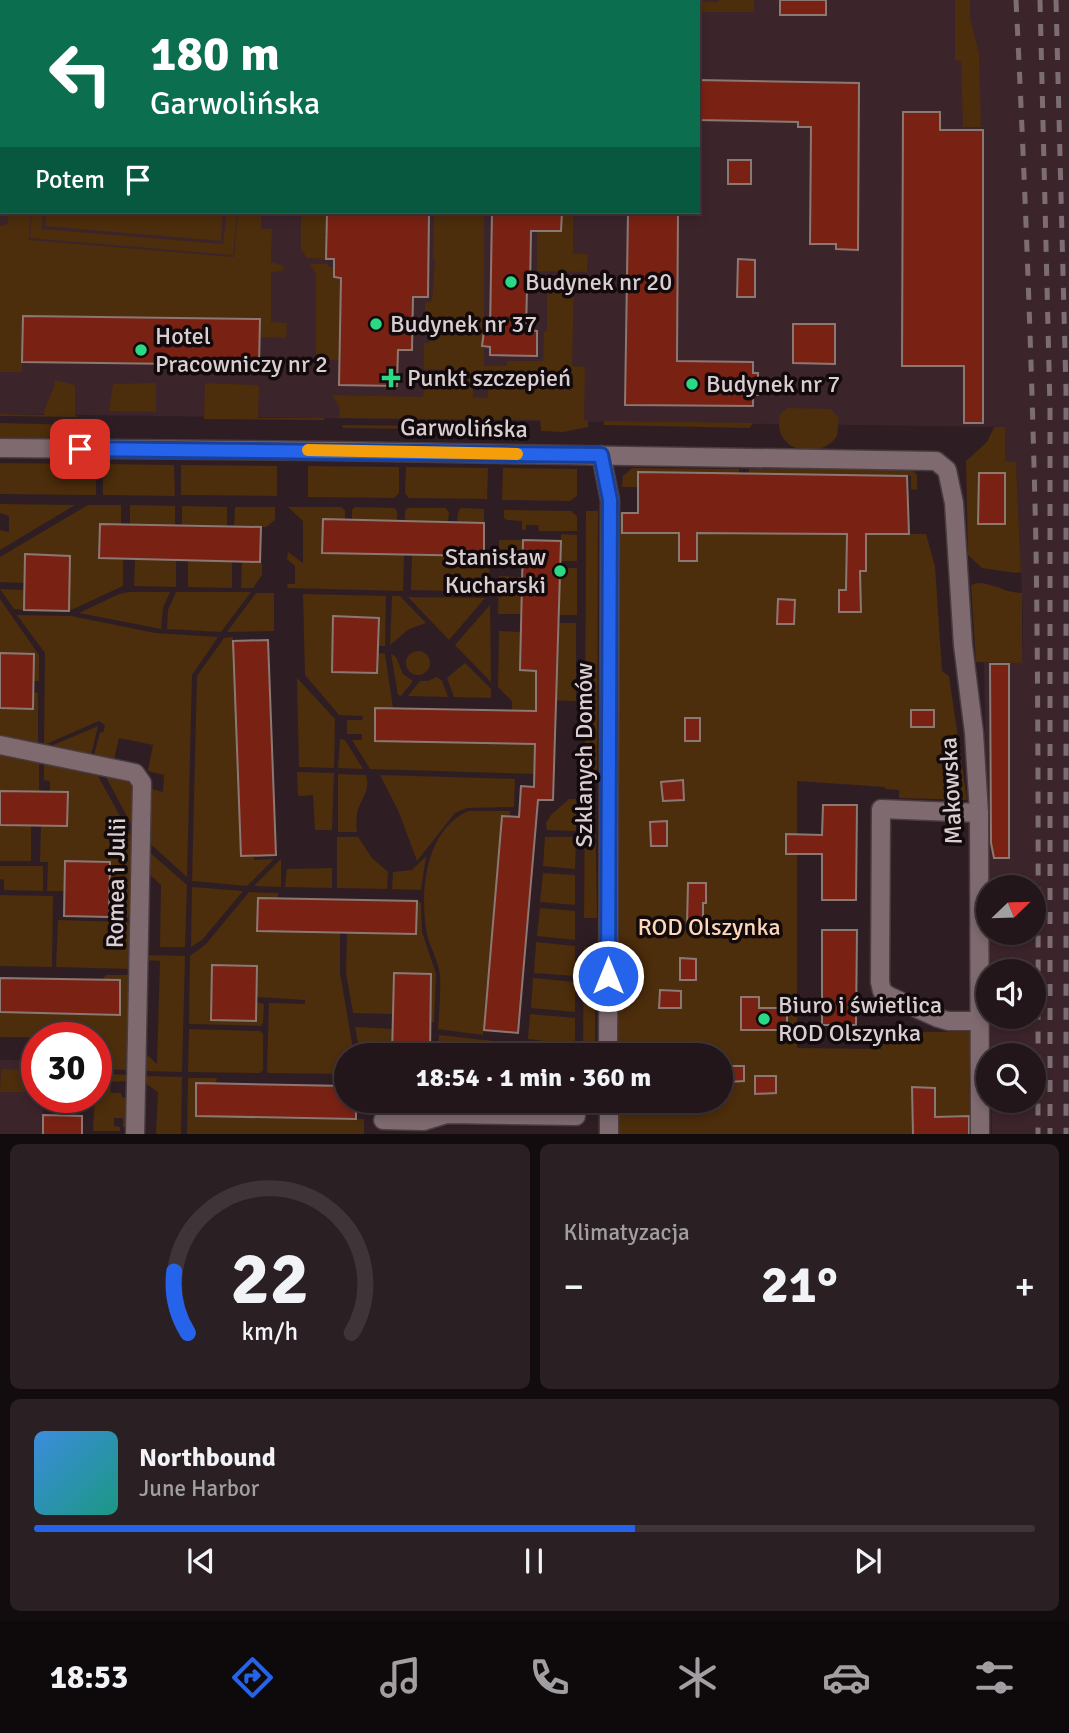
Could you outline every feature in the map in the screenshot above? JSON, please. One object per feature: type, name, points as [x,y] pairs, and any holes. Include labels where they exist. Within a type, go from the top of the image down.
[{"type":"street","name":"Garwolińska","points":[[0,448],[928,459]]},
{"type":"street","name":"Szklanych Domów","points":[[601,455],[610,500],[608,1043]]},
{"type":"street","name":"Makowska","points":[[928,459],[936,461],[947,470],[954,503],[963,645],[974,733],[979,813],[979,959]]},
{"type":"street","name":"Romea i Julii","points":[[0,745],[135,773],[142,783],[135,1134]]},
{"type":"street","points":[[976,1021],[948,1021],[938,1018],[882,991],[881,808],[979,813]]},
{"type":"street","name":"Makowska","points":[[979,1029],[980,1134]]},
{"type":"street","points":[[609,1113],[609,1134]]},
{"type":"street","points":[[383,1120],[424,1121],[447,1114],[576,1116]]},
{"type":"shaded area","points":[[700,0],[1069,0],[1069,1134],[992,1134],[992,1113],[1046,1113],[1046,1043],[991,1043],[990,1029],[1046,1029],[1046,959],[990,959],[989,945],[1046,945],[1046,875],[989,875],[984,662],[1022,663],[1023,617],[1016,463],[1005,462],[1004,427],[0,414],[0,214],[700,214]]},
{"type":"shaded area","points":[[0,1060],[21,1060],[21,1113],[82,1116],[82,1134],[0,1134]]},
{"type":"green space","points":[[754,0],[754,12],[700,12],[700,2]]},
{"type":"green space","points":[[955,0],[970,0],[970,18],[979,54],[981,127],[963,127],[961,61],[955,60]]},
{"type":"green space","points":[[7,214],[31,214],[29,240],[234,257],[238,214],[261,214],[261,229],[272,229],[271,262],[283,266],[283,271],[271,272],[271,322],[287,323],[286,338],[260,337],[260,319],[23,316],[22,372],[0,372],[0,226],[8,224]]},
{"type":"green space","points":[[32,214],[43,214],[42,229],[223,244],[227,214],[237,214],[233,255],[30,238]]},
{"type":"green space","points":[[46,214],[223,214],[221,241],[45,226]]},
{"type":"green space","points":[[301,214],[326,214],[326,233],[323,235],[326,236],[325,259],[307,258],[301,249]]},
{"type":"green space","points":[[434,214],[484,214],[484,366],[507,366],[507,361],[543,361],[544,332],[547,332],[547,278],[574,278],[572,366],[585,367],[584,420],[588,421],[588,427],[563,432],[541,431],[540,420],[340,418],[339,406],[332,395],[423,397],[424,389],[457,389],[457,370],[424,369],[424,343],[430,343],[430,323],[425,323],[425,303],[432,301]],"holes":[[[473,375],[488,375],[488,398],[473,397]]]},
{"type":"green space","points":[[562,214],[588,214],[573,215],[573,254],[588,254],[587,272],[537,271],[537,230],[561,231]]},
{"type":"green space","points":[[310,264],[328,264],[328,267],[334,267],[334,277],[341,278],[340,360],[316,360],[316,274]]},
{"type":"green space","points":[[55,380],[75,385],[75,415],[78,417],[0,416],[44,415]]},
{"type":"green space","points":[[156,383],[156,412],[109,411],[113,384]]},
{"type":"green space","points":[[205,383],[259,385],[258,418],[324,420],[204,419]]},
{"type":"green space","points":[[788,408],[831,409],[839,419],[837,436],[819,449],[798,449],[789,445],[779,427],[780,414]]},
{"type":"green space","points":[[604,421],[754,423],[749,428],[604,425]]},
{"type":"green space","points":[[0,423],[78,425],[77,440],[0,439]]},
{"type":"green space","points":[[342,425],[504,427],[504,430],[343,428]]},
{"type":"green space","points":[[994,427],[1005,427],[1005,461],[1016,462],[1021,572],[982,568],[968,555],[966,461],[987,442]],"holes":[[[979,473],[1004,473],[1005,524],[978,523]]]},
{"type":"green space","points":[[0,463],[96,464],[96,495],[0,494]]},
{"type":"green space","points":[[103,464],[174,465],[175,496],[103,495]]},
{"type":"green space","points":[[181,465],[277,466],[277,496],[181,495]]},
{"type":"green space","points":[[308,466],[399,467],[399,493],[394,498],[308,497]]},
{"type":"green space","points":[[406,467],[488,468],[487,499],[409,498],[405,493]]},
{"type":"green space","points":[[503,468],[577,469],[577,496],[570,501],[502,500]]},
{"type":"green space","points":[[632,468],[739,469],[739,488],[638,472],[638,487],[622,487],[623,476]]},
{"type":"green space","points":[[749,469],[911,469],[917,475],[917,490],[911,489],[911,476],[752,474],[748,488]]},
{"type":"green space","points":[[0,504],[75,505],[0,550],[0,530],[9,532],[9,516],[0,513]]},
{"type":"green space","points":[[88,505],[121,505],[121,524],[99,558],[123,559],[123,586],[69,611],[70,556],[25,554],[24,583],[0,582],[0,557]]},
{"type":"green space","points":[[130,505],[175,506],[175,525],[130,525]]},
{"type":"green space","points":[[182,506],[227,507],[227,527],[182,526]]},
{"type":"green space","points":[[235,507],[275,507],[275,520],[266,527],[234,527]]},
{"type":"green space","points":[[288,507],[342,507],[345,520],[323,520],[322,553],[404,555],[403,591],[288,588],[287,584],[295,584],[295,566],[287,559],[288,552],[303,563],[303,521]]},
{"type":"green space","points":[[355,507],[394,508],[397,511],[397,521],[352,520],[352,510]]},
{"type":"green space","points":[[408,508],[445,508],[449,512],[448,522],[405,521],[405,511]]},
{"type":"green space","points":[[461,508],[484,509],[484,523],[457,522]]},
{"type":"green space","points":[[504,510],[571,511],[577,516],[577,531],[539,531],[538,525],[526,525],[526,530],[522,530],[522,521],[507,520],[504,518]]},
{"type":"green space","points":[[586,511],[598,511],[597,777],[594,781],[585,781]]},
{"type":"green space","name":"ROD Olszynka","points":[[616,513],[622,513],[623,533],[926,534],[935,566],[942,671],[949,676],[967,800],[899,798],[899,790],[885,787],[797,781],[797,1048],[881,1049],[882,1032],[969,1032],[969,1116],[951,1134],[615,1134],[615,1113],[733,1113],[733,1043],[615,1043]]},
{"type":"green space","points":[[561,534],[577,535],[577,561],[561,561]]},
{"type":"green space","points":[[499,540],[523,540],[523,559],[499,559]]},
{"type":"green space","points":[[412,555],[490,557],[487,592],[411,590]]},
{"type":"green space","points":[[135,559],[176,560],[176,587],[134,586]]},
{"type":"green space","points":[[188,560],[232,561],[232,588],[188,587]]},
{"type":"green space","points":[[242,561],[262,562],[262,575],[253,588],[241,588]]},
{"type":"green space","points":[[560,568],[577,568],[577,615],[559,615]]},
{"type":"green space","points":[[499,576],[522,577],[522,614],[498,614]]},
{"type":"green space","points":[[977,583],[1022,593],[1022,663],[976,662],[971,585]]},
{"type":"green space","points":[[0,589],[24,590],[24,610],[14,609]]},
{"type":"green space","points":[[170,592],[163,608],[161,629],[79,613],[119,594]]},
{"type":"green space","points":[[176,592],[251,592],[221,632],[167,629],[168,610]]},
{"type":"green space","points":[[256,593],[274,593],[274,631],[227,632]]},
{"type":"green space","points":[[303,594],[386,596],[385,646],[378,646],[378,618],[333,617],[332,672],[377,673],[378,653],[385,654],[393,708],[375,708],[375,741],[535,744],[534,774],[370,769],[352,740],[362,740],[362,734],[347,734],[347,720],[362,720],[363,716],[339,715],[305,675]]},
{"type":"green space","points":[[392,596],[400,596],[426,623],[409,629],[390,645]]},
{"type":"green space","points":[[408,597],[485,598],[449,640]]},
{"type":"green space","points":[[0,599],[39,655],[39,681],[33,681],[0,653]]},
{"type":"green space","points":[[490,605],[491,682],[455,645]]},
{"type":"green space","points":[[17,615],[71,616],[155,633],[218,637],[192,675],[187,877],[146,840],[148,788],[163,792],[164,775],[148,771],[153,745],[119,738],[113,764],[94,755],[100,732],[103,733],[105,725],[99,721],[44,745],[45,653]]},
{"type":"green space","points":[[559,623],[576,623],[576,701],[537,700],[536,711],[512,710],[512,701],[498,687],[499,631],[521,632],[520,670],[558,671]]},
{"type":"green space","points":[[233,637],[241,856],[254,856],[254,860],[274,859],[247,886],[192,881],[197,676],[224,638]]},
{"type":"green space","points":[[418,651],[426,655],[430,663],[426,671],[418,675],[410,671],[406,663],[410,655]]},
{"type":"green space","points":[[391,654],[396,657],[403,674],[413,681],[401,696],[398,695]]},
{"type":"green space","points":[[465,663],[491,689],[491,698],[454,697],[447,678]]},
{"type":"green space","points":[[437,677],[442,681],[448,697],[408,696],[420,681]]},
{"type":"green space","points":[[297,678],[335,719],[334,768],[299,767]]},
{"type":"green space","points":[[33,692],[38,693],[38,743],[0,735],[0,708],[32,709]]},
{"type":"green space","points":[[98,726],[91,755],[51,746]]},
{"type":"green space","points":[[340,739],[345,740],[363,769],[338,768]]},
{"type":"green space","points":[[0,755],[39,763],[39,792],[0,791]]},
{"type":"green space","points":[[44,764],[98,776],[132,838],[131,916],[109,917],[110,862],[65,861],[64,891],[47,891],[48,862],[40,862],[41,826],[67,825],[68,792],[50,792],[50,781],[44,780]]},
{"type":"green space","points":[[297,772],[334,773],[332,830],[315,830],[313,795],[298,796]]},
{"type":"green space","points":[[338,774],[366,775],[366,790],[357,814],[357,832],[338,832]]},
{"type":"green space","points":[[380,775],[515,779],[514,807],[467,808],[455,813],[417,861],[398,810]]},
{"type":"green space","points":[[106,777],[136,786],[137,835]]},
{"type":"green space","points":[[585,797],[595,797],[597,918],[584,918]]},
{"type":"green space","points":[[569,799],[576,799],[576,831],[547,830],[546,823],[551,815]]},
{"type":"green space","points":[[468,811],[510,811],[510,816],[502,816],[483,1035],[438,1029],[440,976],[427,935],[424,913],[426,879],[435,846],[454,820]]},
{"type":"green space","points":[[0,825],[31,825],[31,861],[0,861]]},
{"type":"green space","points":[[337,837],[358,837],[372,858],[388,872],[387,889],[337,888]]},
{"type":"green space","points":[[545,837],[576,837],[575,869],[543,866]]},
{"type":"green space","points":[[146,849],[187,885],[185,947],[160,947],[161,885],[146,871]]},
{"type":"green space","points":[[426,856],[421,890],[392,889],[393,872],[412,870]]},
{"type":"green space","points":[[281,859],[281,887],[254,886]]},
{"type":"green space","points":[[0,866],[43,866],[43,891],[4,890],[4,880],[0,879]]},
{"type":"green space","points":[[332,868],[332,888],[285,887],[287,869]]},
{"type":"green space","points":[[543,873],[575,875],[575,905],[540,902]]},
{"type":"green space","points":[[192,887],[243,891],[202,940],[191,947]]},
{"type":"green space","points":[[249,892],[278,893],[278,898],[258,898],[257,931],[340,932],[340,973],[352,1043],[334,1043],[334,1074],[267,1071],[269,1003],[305,1004],[305,1000],[257,997],[257,966],[212,965],[256,1021],[256,1002],[264,1004],[261,1026],[189,1024],[190,956],[206,944]]},
{"type":"green space","points":[[0,895],[53,896],[52,967],[0,966]]},
{"type":"green space","points":[[417,901],[421,903],[422,932],[436,974],[434,1022],[430,1022],[431,974],[394,974],[393,1014],[353,1013],[346,973],[347,933]]},
{"type":"green space","points":[[540,908],[575,911],[575,940],[537,936]]},
{"type":"green space","points":[[58,920],[127,922],[130,925],[130,969],[56,967]]},
{"type":"green space","points":[[536,942],[575,946],[575,976],[534,973]]},
{"type":"green space","points":[[584,947],[595,947],[595,1043],[583,1043]]},
{"type":"green space","points":[[144,955],[185,956],[182,1072],[142,1071],[142,1050],[157,1064],[160,961],[144,960]]},
{"type":"green space","points":[[106,975],[130,975],[128,1070],[112,1070],[112,1022],[21,1022],[21,1037],[0,1037],[0,1012],[120,1015],[120,980],[102,980]]},
{"type":"green space","points":[[533,978],[575,982],[575,1012],[531,1008]]},
{"type":"green space","points":[[530,1014],[575,1018],[575,1043],[528,1039]]},
{"type":"green space","points":[[355,1027],[393,1029],[392,1043],[358,1043]]},
{"type":"green space","points":[[189,1029],[260,1031],[263,1034],[263,1070],[260,1073],[188,1072]]},
{"type":"green space","points":[[439,1035],[513,1043],[439,1043]]},
{"type":"green space","points":[[1,1069],[21,1070],[21,1092],[0,1092]]},
{"type":"green space","points":[[112,1074],[127,1075],[128,1081],[112,1082]]},
{"type":"green space","points":[[142,1076],[182,1077],[181,1134],[156,1134],[158,1092],[142,1081]]},
{"type":"green space","points":[[188,1078],[217,1078],[216,1083],[196,1083],[196,1116],[364,1119],[364,1134],[187,1134]]},
{"type":"green space","points":[[112,1093],[121,1093],[122,1097],[127,1098],[127,1127],[123,1127],[123,1118],[114,1118],[114,1126],[120,1127],[120,1131],[93,1131],[94,1113],[112,1113]]},
{"type":"building","points":[[780,0],[826,0],[826,15],[780,15]]},
{"type":"building","points":[[700,80],[859,83],[858,250],[836,249],[836,244],[810,244],[811,127],[798,127],[798,122],[700,120]]},
{"type":"building","points":[[903,112],[940,112],[940,130],[983,130],[983,423],[964,423],[964,366],[902,366]]},
{"type":"building","points":[[728,160],[751,160],[751,184],[728,184]]},
{"type":"building","name":"Budynek nr 37","points":[[327,214],[429,214],[428,297],[413,297],[412,350],[398,350],[397,386],[339,385],[341,278],[334,277],[334,259],[326,259]]},
{"type":"building","name":"Budynek nr 20","points":[[492,214],[562,214],[561,231],[531,231],[526,330],[537,331],[537,356],[490,355],[490,347],[482,346],[484,331],[490,331]]},
{"type":"building","points":[[628,214],[678,214],[677,361],[753,362],[753,373],[758,373],[758,395],[753,395],[753,406],[625,405]]},
{"type":"building","points":[[738,259],[755,260],[755,297],[737,297]]},
{"type":"building","name":"Hotel Pracowniczy nr 2","points":[[23,316],[260,319],[259,365],[22,362]]},
{"type":"building","points":[[793,324],[835,324],[835,364],[793,363]]},
{"type":"building","points":[[638,472],[907,476],[909,534],[866,534],[866,571],[860,571],[861,612],[839,612],[839,590],[846,590],[847,534],[697,533],[697,561],[679,561],[679,533],[622,533],[622,513],[638,513]]},
{"type":"building","points":[[979,473],[1005,473],[1005,524],[978,524]]},
{"type":"building","points":[[323,519],[484,523],[484,556],[322,553]]},
{"type":"building","points":[[100,524],[261,527],[260,562],[99,558]]},
{"type":"building","points":[[523,540],[561,541],[553,800],[538,800],[518,1033],[484,1030],[502,816],[519,817],[521,786],[534,787],[535,744],[375,741],[375,708],[536,711],[536,671],[520,670]]},
{"type":"building","points":[[25,554],[70,556],[69,611],[24,610]]},
{"type":"building","points":[[778,599],[795,600],[794,624],[777,624]]},
{"type":"building","points":[[333,616],[379,618],[377,673],[332,672]]},
{"type":"building","points":[[268,640],[276,855],[241,856],[233,641]]},
{"type":"building","points":[[0,653],[34,654],[33,709],[0,708]]},
{"type":"building","points":[[990,664],[1009,664],[1009,858],[994,858],[991,843]]},
{"type":"building","points":[[911,710],[934,710],[934,727],[911,727]]},
{"type":"building","points":[[685,718],[700,718],[700,741],[685,741]]},
{"type":"building","points":[[683,780],[684,800],[663,801],[661,782]]},
{"type":"building","points":[[0,791],[68,792],[67,826],[0,825]]},
{"type":"building","points":[[823,805],[857,805],[856,900],[822,900],[822,854],[786,854],[786,834],[822,835]]},
{"type":"building","points":[[667,821],[667,846],[651,846],[650,822]]},
{"type":"building","points":[[65,861],[110,862],[109,917],[64,916]]},
{"type":"building","points":[[688,883],[706,883],[703,925],[687,925]]},
{"type":"building","points":[[258,898],[417,901],[416,934],[257,931]]},
{"type":"building","points":[[822,930],[857,930],[856,1025],[822,1025]]},
{"type":"building","points":[[680,958],[696,959],[696,980],[680,980]]},
{"type":"building","points":[[212,965],[257,966],[256,1021],[211,1020]]},
{"type":"building","points":[[394,973],[431,974],[430,1043],[392,1043]]},
{"type":"building","points":[[0,978],[120,980],[120,1015],[0,1012]]},
{"type":"building","points":[[660,990],[681,991],[681,1008],[659,1008]]},
{"type":"building","name":"Biuro i świetlica ROD Olszynka","points":[[741,997],[759,997],[759,1008],[787,1008],[787,1030],[741,1030]]},
{"type":"building","points":[[733,1066],[744,1066],[744,1081],[733,1082]]},
{"type":"building","points":[[755,1076],[776,1076],[776,1093],[755,1094]]},
{"type":"building","points":[[196,1083],[334,1086],[334,1113],[356,1113],[356,1119],[196,1116]]},
{"type":"building","points":[[912,1087],[935,1088],[935,1117],[969,1116],[969,1134],[913,1134]]},
{"type":"building","points":[[43,1115],[82,1116],[82,1134],[43,1134]]},
{"type":"railway","points":[[1016,0],[1036,547],[1038,1134]]},
{"type":"railway","points":[[1040,0],[1050,409],[1050,1134]]},
{"type":"railway","points":[[1056,0],[1066,390],[1066,1134]]},
{"type":"slow traffic","points":[[308,450],[517,454]]},
{"type":"place","name":"Budynek nr 20","points":[[511,282]]},
{"type":"place","name":"Budynek nr 37","points":[[376,324]]},
{"type":"place","name":"Hotel Pracowniczy nr 2","points":[[141,350]]},
{"type":"place","name":"Punkt szczepień","points":[[391,378]]},
{"type":"place","name":"Budynek nr 7","points":[[692,384]]},
{"type":"place","name":"Stanisław Kucharski","points":[[560,571]]},
{"type":"place","name":"Biuro i świetlica ROD Olszynka","points":[[764,1019]]},
{"type":"route","points":[[80,449],[601,455],[610,500],[608,976]]}]
